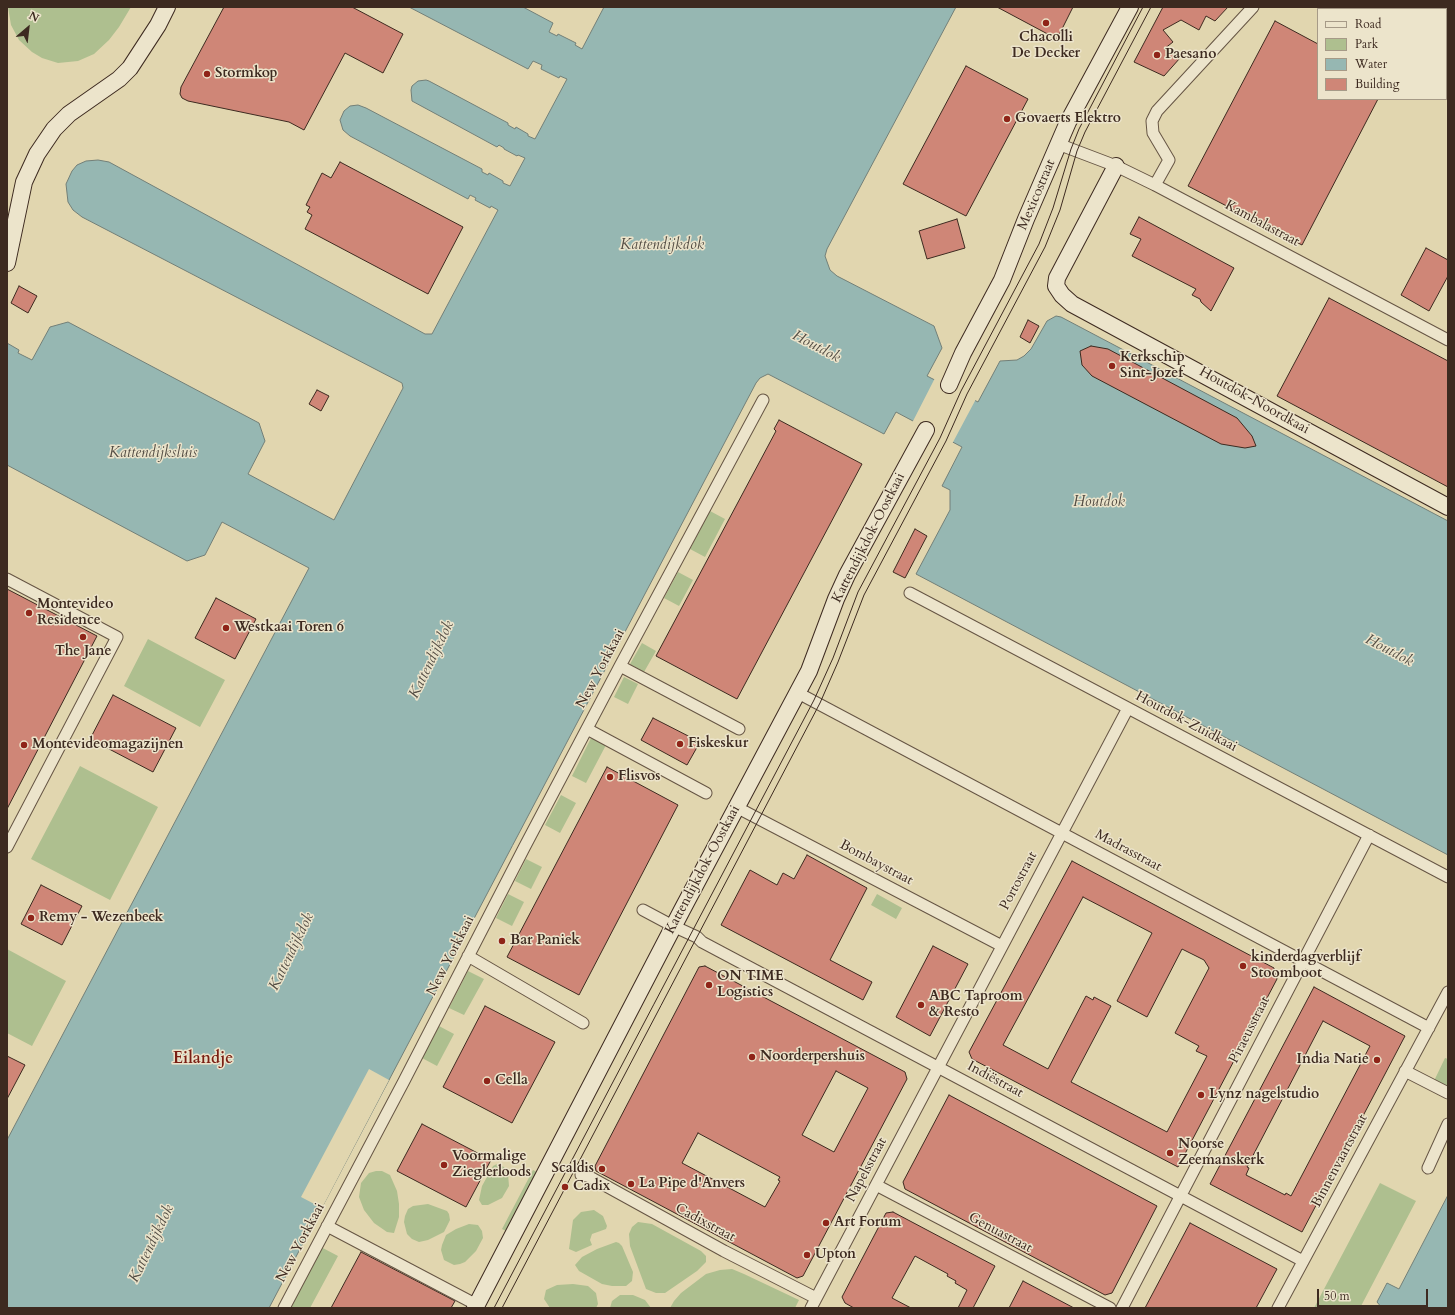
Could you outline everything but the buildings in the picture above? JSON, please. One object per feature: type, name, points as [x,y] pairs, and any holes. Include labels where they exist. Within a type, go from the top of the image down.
[{"type":"street","points":[[7,263],[24,182],[37,154],[54,129],[69,114],[119,79],[130,68],[158,26],[167,7]]},
{"type":"street","name":"Mexicostraat","points":[[949,385],[963,353],[1002,280],[1068,122],[1130,7]]},
{"type":"street","points":[[1155,185],[1169,160],[1153,133],[1152,121],[1157,111],[1253,7]]},
{"type":"street","name":"Kambalastraat","points":[[1058,144],[1116,166],[1155,185],[1448,340]]},
{"type":"street","name":"Houtdok-Noordkaai","points":[[1116,166],[1057,278],[1056,286],[1062,295],[1072,304],[1448,507]]},
{"type":"street","name":"New Yorkkaai","points":[[284,1308],[645,618],[763,400]]},
{"type":"street","name":"Kattendijkdok-Oostkaai","points":[[476,1306],[673,926],[809,671],[836,599],[847,575],[926,430]]},
{"type":"street","points":[[7,579],[117,637],[7,847]]},
{"type":"street","name":"Houtdok-Zuidkaai","points":[[910,593],[1448,877]]},
{"type":"street","points":[[620,666],[739,729]]},
{"type":"street","name":"Madrasstraat","points":[[798,692],[1429,1028]]},
{"type":"street","name":"Portostraat","points":[[938,1067],[1128,708]]},
{"type":"street","points":[[587,729],[706,792]]},
{"type":"street","name":"Bombaystraat","points":[[736,807],[1002,946]]},
{"type":"street","name":"Piraeusstraat","points":[[1122,1308],[1369,835]]},
{"type":"street","name":"Indiëstraat","points":[[643,910],[697,937],[702,942],[1303,1261]]},
{"type":"street","points":[[468,956],[583,1023]]},
{"type":"street","name":"Binnenvaartstraat","points":[[1278,1308],[1448,992]]},
{"type":"street","name":"Napelsstraat","points":[[813,1303],[938,1067]]},
{"type":"street","points":[[1405,1070],[1448,1092]]},
{"type":"street","points":[[1428,1168],[1448,1124]]},
{"type":"street","name":"Cadixstraat","points":[[581,1175],[588,1176],[724,1251],[813,1303]]},
{"type":"street","name":"Genuastraat","points":[[876,1185],[1110,1308]]},
{"type":"street","points":[[327,1226],[476,1306]]},
{"type":"green space","points":[[8,7],[131,7],[109,40],[94,54],[78,61],[58,63],[42,58],[32,52],[19,40],[11,25]]},
{"type":"green space","points":[[710,511],[725,519],[705,557],[690,549]]},
{"type":"green space","points":[[678,572],[693,580],[679,606],[664,598]]},
{"type":"green space","points":[[148,639],[225,680],[200,727],[124,686]]},
{"type":"green space","points":[[642,643],[656,651],[644,672],[630,664]]},
{"type":"green space","points":[[624,677],[638,684],[628,704],[614,697]]},
{"type":"green space","points":[[591,738],[606,745],[586,783],[572,776]]},
{"type":"green space","points":[[80,766],[158,807],[110,900],[31,859]]},
{"type":"green space","points":[[561,795],[576,803],[560,833],[545,825]]},
{"type":"green space","points":[[526,859],[542,867],[531,889],[515,881]]},
{"type":"green space","points":[[508,894],[524,902],[512,926],[496,918]]},
{"type":"green space","points":[[877,894],[902,908],[896,919],[871,905]]},
{"type":"green space","points":[[7,949],[66,981],[32,1046],[7,1033]]},
{"type":"green space","points":[[468,971],[484,979],[464,1015],[449,1008]]},
{"type":"green space","points":[[439,1026],[454,1034],[437,1066],[422,1058]]},
{"type":"green space","points":[[1445,1058],[1448,1059],[1448,1088],[1434,1081]]},
{"type":"green space","points":[[497,1164],[504,1167],[508,1174],[509,1186],[502,1198],[488,1205],[482,1205],[479,1200],[482,1186],[493,1166]]},
{"type":"green space","points":[[533,1170],[537,1172],[506,1231],[502,1229]]},
{"type":"green space","points":[[382,1171],[390,1175],[397,1191],[399,1217],[394,1233],[387,1232],[374,1223],[364,1210],[359,1197],[361,1183],[369,1173]]},
{"type":"green space","points":[[1380,1183],[1416,1201],[1360,1308],[1314,1308]]},
{"type":"green space","points":[[428,1204],[447,1211],[450,1220],[444,1232],[428,1240],[419,1242],[412,1239],[407,1234],[404,1222],[405,1216],[408,1209],[413,1206]]},
{"type":"green space","points":[[594,1210],[603,1216],[607,1226],[606,1229],[592,1234],[590,1240],[592,1245],[576,1252],[569,1249],[573,1220],[581,1212]]},
{"type":"green space","points":[[638,1222],[652,1224],[701,1251],[706,1256],[706,1262],[697,1271],[665,1293],[656,1293],[646,1289],[630,1246],[629,1234],[632,1227]]},
{"type":"green space","points":[[469,1224],[478,1225],[482,1231],[483,1238],[476,1251],[465,1262],[460,1264],[454,1265],[444,1260],[441,1250],[446,1235]]},
{"type":"green space","points":[[616,1242],[622,1246],[633,1272],[632,1281],[626,1286],[602,1284],[579,1271],[575,1265],[582,1257],[597,1249]]},
{"type":"green space","points":[[319,1246],[338,1256],[310,1308],[287,1308]]},
{"type":"green space","points":[[732,1269],[799,1300],[795,1308],[670,1308],[681,1293],[706,1274],[720,1270]]},
{"type":"green space","points":[[573,1284],[588,1286],[596,1293],[598,1304],[596,1308],[550,1308],[544,1299],[546,1290],[557,1285]]},
{"type":"green space","points":[[620,1295],[633,1295],[645,1300],[651,1308],[610,1308],[612,1301]]},
{"type":"water","name":"Kattendijkdok","points":[[409,7],[523,7],[553,23],[549,32],[557,36],[558,34],[576,43],[575,45],[582,49],[604,7],[956,7],[827,249],[825,256],[830,270],[837,276],[934,326],[942,348],[927,376],[978,402],[1000,361],[1017,360],[1024,356],[1031,349],[1047,321],[1056,316],[1061,317],[1448,521],[1448,855],[916,574],[950,510],[950,490],[942,486],[962,447],[896,412],[884,434],[768,374],[760,378],[756,383],[269,1308],[7,1308],[7,1140],[309,568],[222,522],[205,555],[187,561],[7,465],[7,343],[19,350],[18,353],[32,360],[50,327],[68,322],[259,423],[265,441],[248,474],[334,520],[403,388],[402,383],[82,217],[73,210],[68,202],[66,184],[72,171],[77,165],[86,161],[98,160],[109,162],[425,334],[432,334],[498,210],[491,206],[490,208],[475,200],[476,198],[470,195],[468,199],[350,136],[343,130],[340,120],[344,111],[350,106],[358,105],[366,108],[482,169],[482,172],[488,175],[489,173],[510,186],[525,158],[518,155],[517,156],[499,145],[497,147],[412,101],[412,86],[418,81],[429,81],[508,123],[508,125],[515,129],[516,127],[528,134],[528,136],[535,139],[567,79],[560,76],[559,78],[541,69],[542,65],[533,61],[528,69]]},
{"type":"water","points":[[1448,1195],[1448,1308],[1382,1308],[1377,1302],[1387,1283],[1399,1289]]},
{"type":"pier","points":[[935,378],[976,399],[952,444],[912,423]]},
{"type":"pier","points":[[369,1069],[389,1080],[322,1208],[301,1197]]},
{"type":"tram line","points":[[494,1308],[814,700],[833,658],[858,592],[940,438],[961,391],[1039,244],[1053,208],[1071,149],[1079,129],[1143,7]]},
{"type":"tram line","points":[[502,1308],[820,703],[838,662],[864,595],[946,441],[967,394],[1045,247],[1060,210],[1077,151],[1085,132],[1151,7]]},
{"type":"place","name":"Chacolli De Decker","points":[[1046,23]]},
{"type":"place","name":"Paesano","points":[[1157,55]]},
{"type":"place","name":"Stormkop","points":[[207,74]]},
{"type":"place","name":"Govaerts Elektro","points":[[1007,119]]},
{"type":"place","name":"Kerkschip Sint-Jozef","points":[[1112,366]]},
{"type":"place","name":"Montevideo Residence","points":[[29,613]]},
{"type":"place","name":"Westkaai Toren 6","points":[[226,628]]},
{"type":"place","name":"The Jane","points":[[83,637]]},
{"type":"place","name":"Fiskeskur","points":[[680,744]]},
{"type":"place","name":"Montevideomagazijnen","points":[[24,745]]},
{"type":"place","name":"Flisvos","points":[[610,777]]},
{"type":"place","name":"Remy - Wezenbeek","points":[[31,918]]},
{"type":"place","name":"Bar Paniek","points":[[502,941]]},
{"type":"place","name":"kinderdagverblijf Stoomboot","points":[[1243,966]]},
{"type":"place","name":"ON TIME Logistics","points":[[709,985]]},
{"type":"place","name":"ABC Taproom & Resto","points":[[921,1005]]},
{"type":"place","name":"Noorderpershuis","points":[[752,1057]]},
{"type":"place","name":"India Natie","points":[[1377,1060]]},
{"type":"place","name":"Cella","points":[[487,1081]]},
{"type":"place","name":"Lynz nagelstudio","points":[[1201,1095]]},
{"type":"place","name":"Noorse Zeemanskerk","points":[[1170,1153]]},
{"type":"place","name":"Voormalige Zieglerloods","points":[[444,1165]]},
{"type":"place","name":"Scaldis","points":[[602,1169]]},
{"type":"place","name":"La Pipe d'Anvers","points":[[631,1184]]},
{"type":"place","name":"Cadix","points":[[565,1187]]},
{"type":"place","name":"Art Forum","points":[[826,1223]]},
{"type":"place","name":"Upton","points":[[807,1255]]},
{"type":"district","name":"Eilandje","points":[[203,1059]]},
{"type":"water label","name":"Houtdok","points":[[816,347]]},
{"type":"water label","name":"Kattendijksluis","points":[[153,454]]},
{"type":"water label","name":"Houtdok","points":[[1099,503]]},
{"type":"water label","name":"Houtdok","points":[[1389,651]]}]
